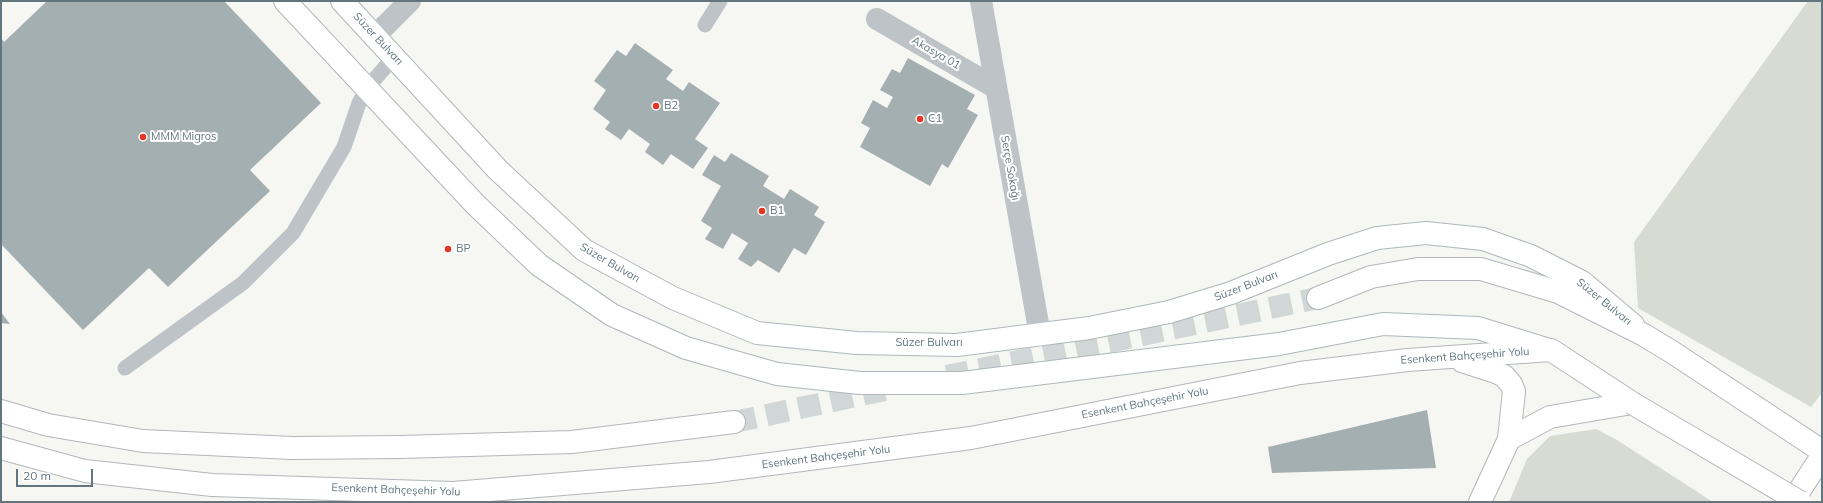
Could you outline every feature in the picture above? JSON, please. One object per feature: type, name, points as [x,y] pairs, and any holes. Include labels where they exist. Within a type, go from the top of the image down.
[{"type":"main road","points":[[285,1],[475,204],[546,269],[612,315],[686,348],[777,374],[860,383],[962,384],[1279,344],[1383,324],[1478,328],[1551,350],[1632,403],[1800,502]]},
{"type":"main road","name":"Süzer Bulvarı","points":[[342,1],[498,170],[584,250],[673,298],[757,333],[857,342],[957,345],[1089,328],[1169,312],[1231,293],[1328,254],[1377,238],[1426,233],[1483,239],[1531,256],[1582,282],[1644,335]]},
{"type":"main road","points":[[1318,298],[1371,277],[1418,269],[1481,270],[1558,292],[1644,335],[1822,451]]},
{"type":"main road","name":"Esenkent Bahçeşehir Yolu","points":[[1,448],[85,471],[212,485],[453,493],[708,472],[963,439],[1300,373],[1407,360],[1551,350]]},
{"type":"main road","points":[[1449,358],[1496,372],[1504,376],[1511,384],[1514,391],[1509,439],[1480,502]]},
{"type":"main road","points":[[1509,439],[1550,418],[1632,403]]},
{"type":"main road","points":[[1,411],[48,425],[143,441],[292,448],[401,447],[572,442],[734,422]]},
{"type":"main road","points":[[1792,502],[1822,456]]},
{"type":"street","points":[[375,36],[410,1]]},
{"type":"street","name":"Serçe Sokağı","points":[[980,1],[1040,334]]},
{"type":"street","name":"Akasya 01","points":[[876,19],[996,88]]},
{"type":"lane","points":[[705,25],[720,1]]},
{"type":"lane","points":[[124,368],[243,283],[293,234],[344,147],[358,104],[367,88],[394,57]]},
{"type":"shaded area","points":[[1808,1],[1822,1],[1822,393],[1811,407],[1638,308],[1634,242]]},
{"type":"shaded area","points":[[1596,429],[1617,440],[1713,502],[1509,502],[1527,459],[1550,436]]},
{"type":"building","name":"MMM Migros","points":[[47,1],[224,1],[321,103],[250,170],[270,191],[168,287],[149,268],[83,330],[1,244],[1,38],[4,42]]},
{"type":"building","name":"B2","points":[[635,43],[673,70],[666,79],[683,91],[689,82],[720,103],[695,139],[708,148],[693,169],[671,154],[663,165],[645,152],[650,144],[629,129],[621,140],[605,129],[610,122],[593,109],[606,90],[594,81],[617,50],[626,56]]},
{"type":"building","name":"C1","points":[[908,58],[975,95],[967,109],[978,115],[948,168],[942,164],[930,186],[860,147],[870,128],[861,123],[873,100],[887,108],[893,97],[880,90],[892,69],[900,73]]},
{"type":"building","name":"B1","points":[[731,153],[769,176],[763,186],[784,199],[790,189],[819,207],[814,215],[825,222],[806,255],[794,248],[779,273],[758,260],[751,267],[738,259],[748,243],[732,233],[723,249],[705,239],[712,228],[701,221],[721,186],[702,175],[714,155],[725,162]]},
{"type":"building","points":[[1,312],[10,324],[1,323]]},
{"type":"building","points":[[1427,410],[1436,468],[1272,473],[1268,447]]},
{"type":"tunnel","points":[[947,376],[1318,298]]},
{"type":"tunnel","points":[[734,422],[894,388]]},
{"type":"place","name":"B2","points":[[656,106]]},
{"type":"place","name":"C1","points":[[920,119]]},
{"type":"place","name":"MMM Migros","points":[[143,137]]},
{"type":"place","name":"B1","points":[[762,211]]},
{"type":"place","name":"BP","points":[[448,249]]}]
